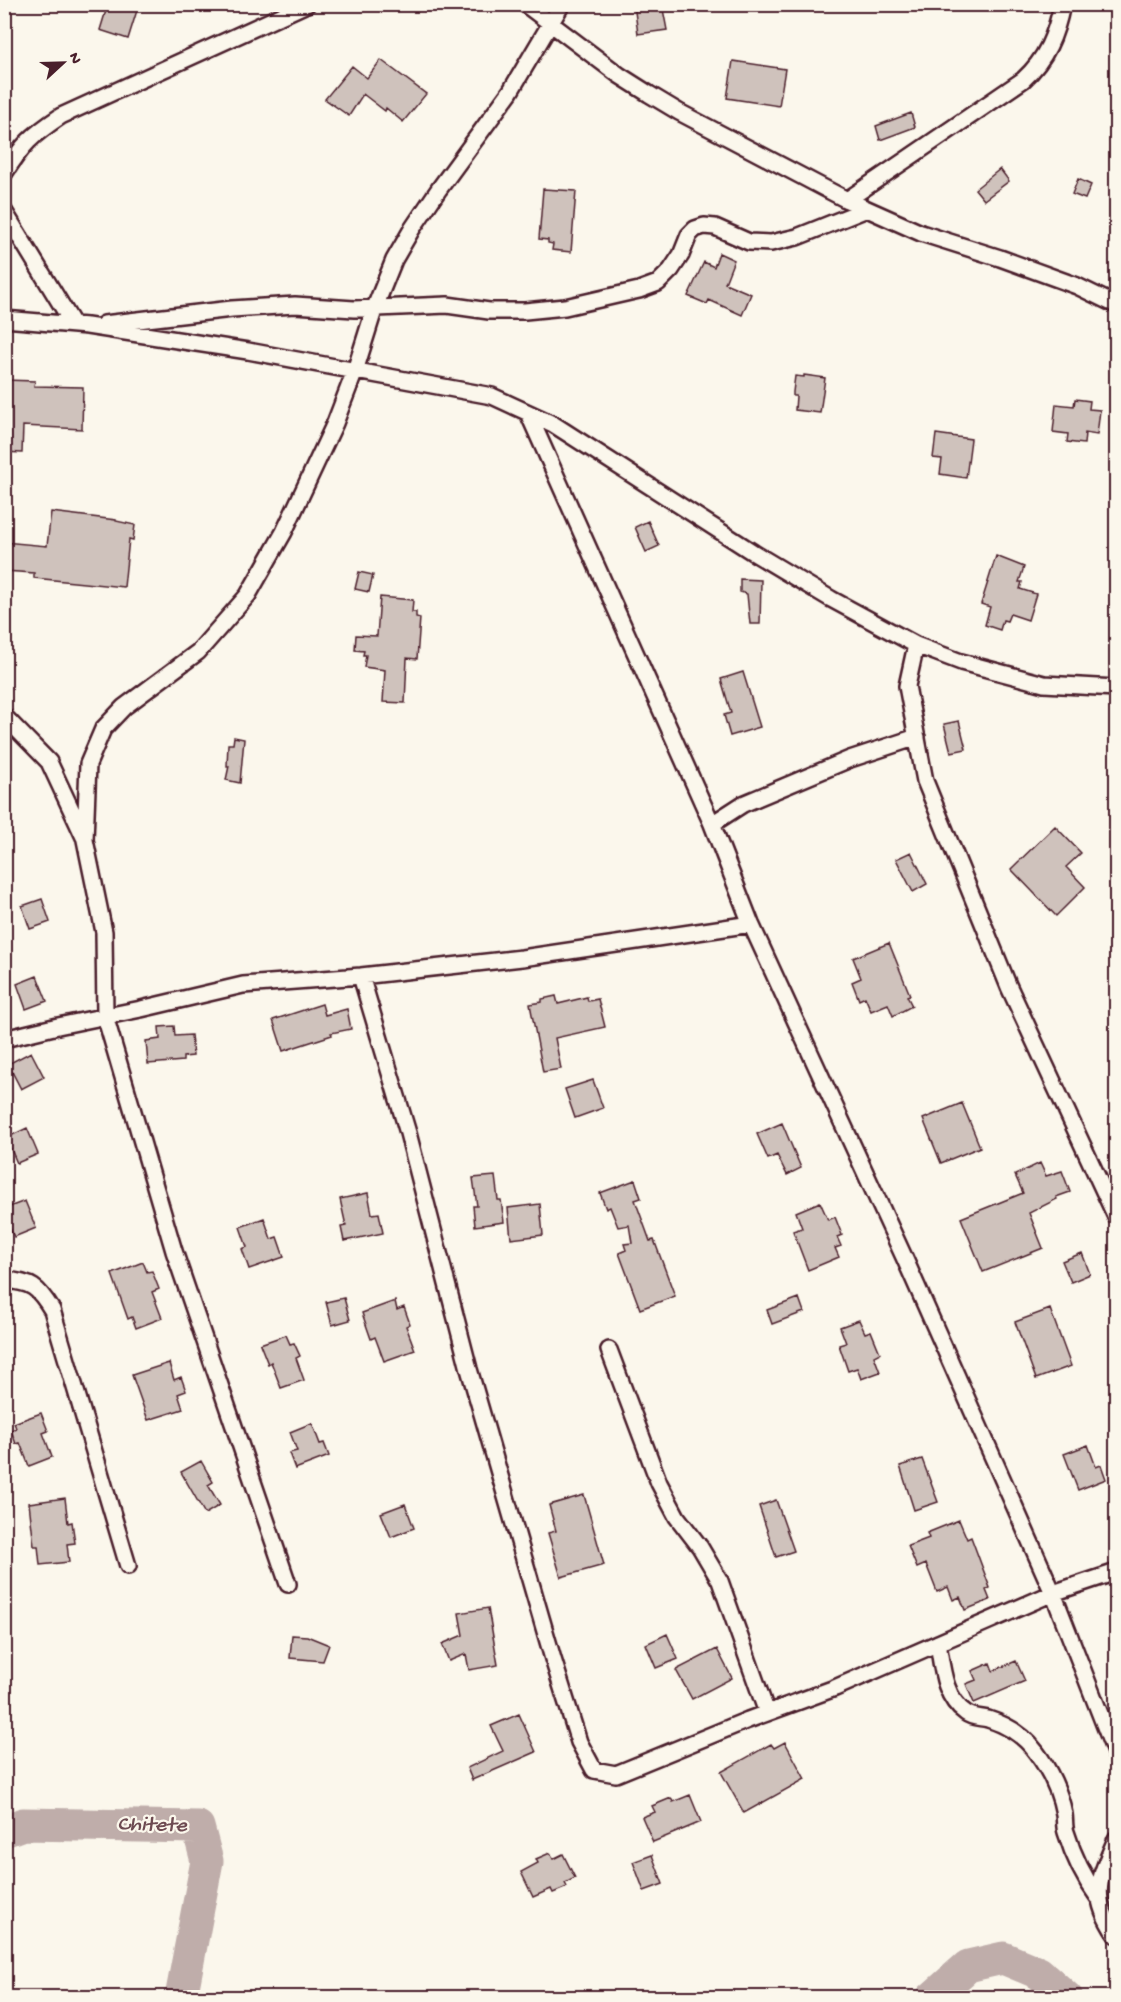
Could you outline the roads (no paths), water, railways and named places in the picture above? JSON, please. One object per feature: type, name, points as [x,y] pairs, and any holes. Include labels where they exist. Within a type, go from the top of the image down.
[{"type":"street","points":[[4,174],[21,148],[36,132],[60,116],[277,12],[307,4]]},
{"type":"street","points":[[525,4],[619,75],[679,112],[782,167],[847,200],[921,233],[1077,286],[1116,305]]},
{"type":"street","points":[[85,840],[88,764],[103,729],[124,707],[198,652],[248,595],[284,532],[335,423],[355,371],[375,307],[394,260],[412,229],[510,92],[562,4]]},
{"type":"street","points":[[847,200],[1023,80],[1037,67],[1048,49],[1062,4]]},
{"type":"street","points":[[80,325],[243,308],[295,305],[354,309],[447,305],[489,311],[525,311],[565,307],[639,290],[658,283],[681,255],[689,235],[695,229],[704,226],[715,227],[750,242],[771,243],[797,237],[867,209]]},
{"type":"street","points":[[4,211],[80,325]]},
{"type":"street","points":[[4,318],[80,325],[248,351],[492,396],[553,424],[754,554],[916,645],[961,662],[1044,684],[1116,688]]},
{"type":"street","points":[[528,413],[711,824],[751,924],[904,1257],[1053,1593],[1116,1755]]},
{"type":"street","points":[[916,645],[907,686],[925,781],[1005,976],[1116,1217]]},
{"type":"street","points":[[4,716],[49,762],[85,840],[104,932],[105,1016],[174,1251],[288,1584]]},
{"type":"street","points":[[711,824],[743,804],[850,759],[917,737]]},
{"type":"street","points":[[4,1040],[243,985],[361,976],[522,958],[751,924]]},
{"type":"street","points":[[361,976],[408,1133],[469,1369],[553,1659],[579,1742],[594,1770],[616,1774],[835,1688],[1053,1593],[1116,1572]]},
{"type":"street","points":[[4,1280],[27,1283],[41,1291],[52,1310],[128,1566]]},
{"type":"street","points":[[609,1350],[659,1483],[677,1517],[700,1547],[720,1581],[767,1713]]},
{"type":"street","points":[[938,1643],[944,1678],[952,1697],[964,1712],[973,1717],[1006,1725],[1024,1739],[1042,1760],[1060,1800],[1065,1830],[1072,1849],[1088,1883],[1098,1897]]},
{"type":"street","points":[[1116,1839],[1099,1885],[1098,1897],[1101,1908],[1116,1935]]},
{"type":"waterway","name":"Chitete","points":[[4,1831],[23,1824],[198,1827],[207,1861],[181,1998]]},
{"type":"waterway","name":"Chitete","points":[[932,1998],[968,1966],[1003,1958],[1039,1973],[1067,1998]]}]
